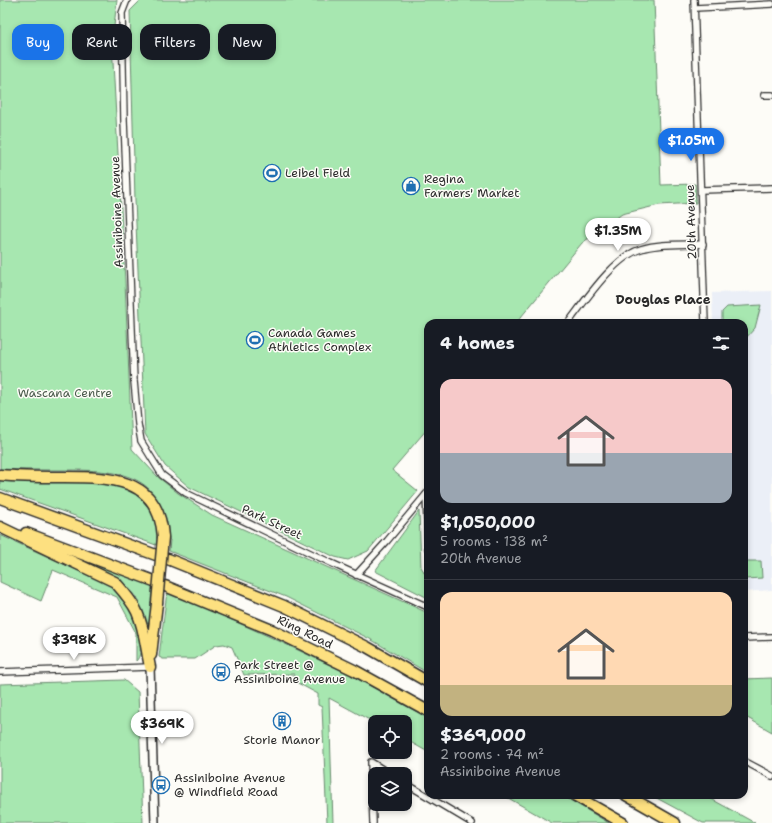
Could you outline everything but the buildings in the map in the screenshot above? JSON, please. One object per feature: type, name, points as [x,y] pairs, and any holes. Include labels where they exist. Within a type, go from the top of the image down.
[{"type":"highway","points":[[0,475],[27,477],[107,478],[127,483],[142,492],[153,504],[161,522],[163,537],[150,667]]},
{"type":"highway","points":[[0,498],[156,555]]},
{"type":"highway","points":[[0,523],[154,581]]},
{"type":"highway","points":[[0,528],[115,582],[127,596],[137,612],[144,633],[150,667]]},
{"type":"highway","name":"Ring Road","points":[[168,559],[284,606],[367,647],[424,680]]},
{"type":"highway","name":"Ring Road","points":[[165,586],[272,630],[354,670],[424,709]]},
{"type":"highway","points":[[581,799],[623,823]]},
{"type":"highway","points":[[633,799],[675,823]]},
{"type":"street","name":"Assiniboine Avenue","points":[[127,0],[122,13],[124,120],[134,367],[138,424]]},
{"type":"street","name":"20th Avenue","points":[[694,0],[705,319]]},
{"type":"street","points":[[695,8],[772,4]]},
{"type":"street","points":[[764,95],[772,95]]},
{"type":"street","points":[[701,190],[772,188]]},
{"type":"street","points":[[571,319],[609,272],[623,259],[634,252],[640,249],[661,246],[702,244]]},
{"type":"street","name":"Park Street","points":[[138,424],[141,441],[156,467],[162,475],[186,494],[356,575],[424,605]]},
{"type":"street","points":[[356,575],[424,498]]},
{"type":"street","points":[[748,638],[772,637]]},
{"type":"street","points":[[0,672],[150,667],[155,823]]},
{"type":"street","points":[[371,767],[371,762],[379,767]]},
{"type":"street","points":[[748,762],[772,776]]},
{"type":"street","points":[[412,787],[424,794]]},
{"type":"street","points":[[432,799],[472,823]]},
{"type":"street","points":[[373,811],[373,823]]},
{"type":"shaded area","points":[[772,291],[772,590],[748,592],[748,319],[713,319],[712,293]]},
{"type":"green space","name":"Wascana Centre","points":[[0,0],[117,0],[114,24],[72,24],[72,60],[113,60],[125,282],[132,449],[158,477],[178,493],[212,515],[424,611],[424,671],[370,639],[286,597],[169,551],[170,540],[167,539],[164,517],[157,500],[148,488],[135,479],[120,474],[103,471],[0,469]]},
{"type":"green space","points":[[141,0],[654,0],[661,185],[695,184],[696,203],[659,205],[622,214],[582,243],[519,319],[424,319],[424,433],[392,470],[418,491],[368,551],[348,560],[335,557],[189,487],[165,466],[145,434],[135,200],[131,60],[132,24],[130,24],[130,11]]},
{"type":"green space","points":[[761,305],[755,328],[748,336],[748,319],[722,319],[722,312],[727,307]]},
{"type":"green space","points":[[0,478],[113,482],[141,495],[155,516],[158,534],[156,545],[0,489]]},
{"type":"green space","points":[[419,511],[421,567],[424,572],[424,596],[375,571]]},
{"type":"green space","points":[[0,535],[110,585],[120,594],[131,607],[137,622],[140,637],[140,652],[136,661],[136,633],[117,597],[53,570],[41,601],[0,582]]},
{"type":"green space","points":[[43,544],[152,585],[149,636],[147,636],[140,604],[135,595],[128,588],[106,573]]},
{"type":"green space","points":[[748,561],[761,561],[762,578],[748,579]]},
{"type":"green space","points":[[167,591],[353,676],[424,716],[424,750],[412,743],[412,715],[368,715],[368,719],[329,698],[333,823],[327,823],[322,707],[318,705],[318,694],[294,681],[294,674],[244,675],[232,647],[224,644],[216,645],[195,659],[163,659],[159,657]]},
{"type":"green space","points":[[772,678],[772,732],[748,718],[748,679]]},
{"type":"green space","points":[[124,680],[138,692],[143,823],[0,823],[0,684]]},
{"type":"green space","points":[[510,799],[569,799],[609,823],[552,823]]},
{"type":"green space","points":[[658,799],[711,799],[755,823],[703,823]]},
{"type":"place","name":"Leibel Field","points":[[272,173]]},
{"type":"place","name":"Regina Farmers' Market","points":[[411,186]]},
{"type":"place","name":"Canada Games Athletics Complex","points":[[255,340]]},
{"type":"place","name":"Park Street @ Assiniboine Avenue","points":[[221,672]]},
{"type":"place","name":"Storie Manor","points":[[282,721]]},
{"type":"place","name":"Assiniboine Avenue @ Windfield Road","points":[[161,785]]},
{"type":"district","name":"Douglas Place","points":[[663,299]]}]
